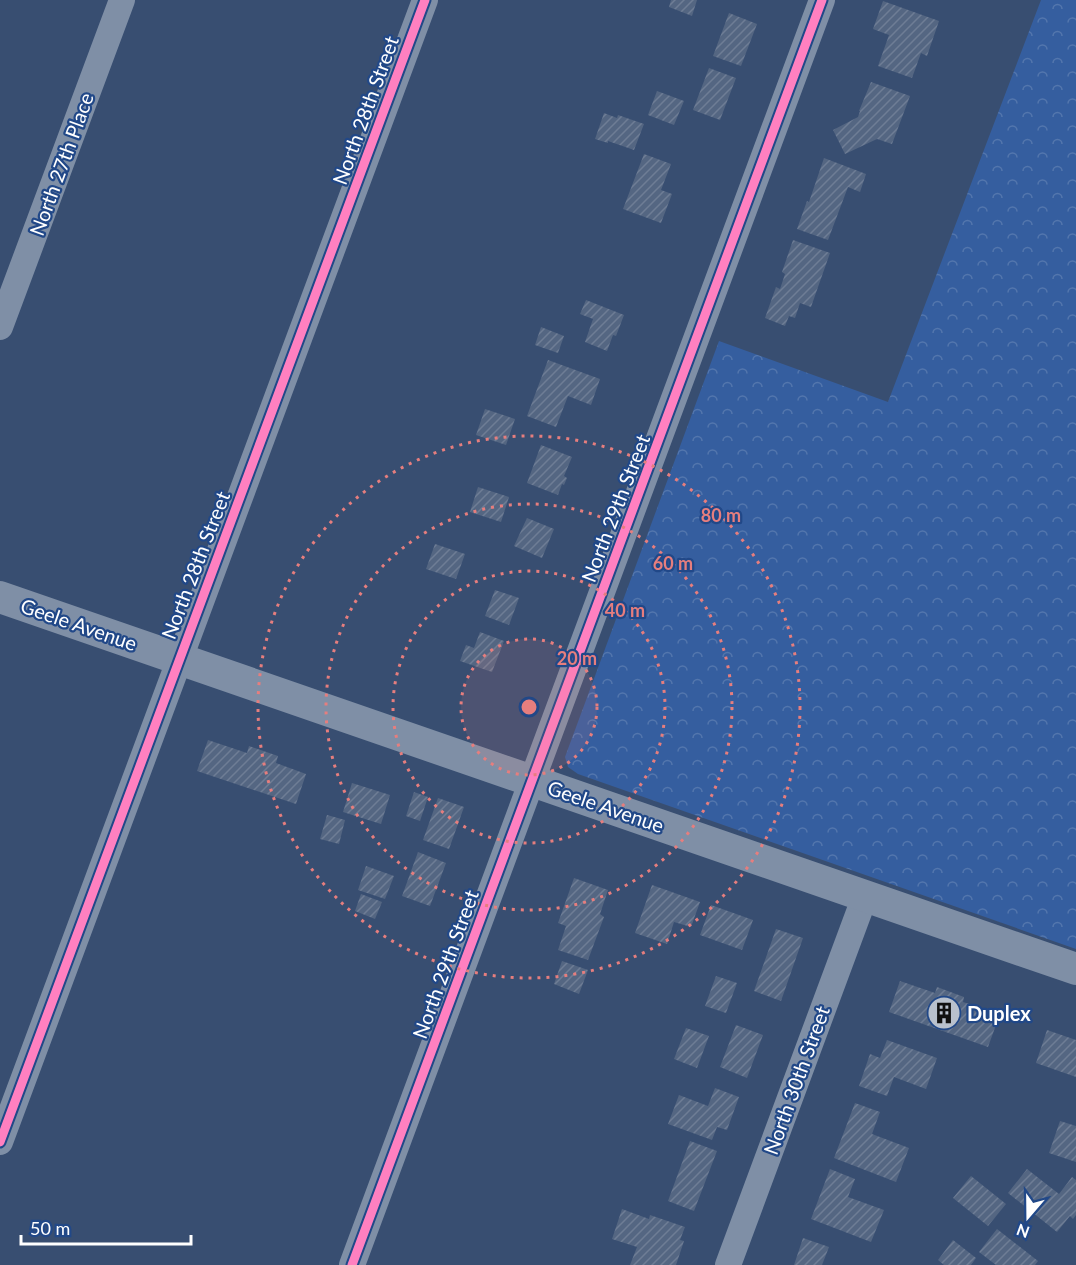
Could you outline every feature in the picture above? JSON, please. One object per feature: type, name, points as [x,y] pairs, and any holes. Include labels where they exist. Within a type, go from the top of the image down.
[{"type":"street","name":"North 27th Place","points":[[0,327],[122,0]]},
{"type":"street","name":"North 28th Street","points":[[0,1142],[424,0]]},
{"type":"street","name":"North 29th Street","points":[[352,1265],[822,0]]},
{"type":"street","name":"Geele Avenue","points":[[0,597],[1076,969]]},
{"type":"street","name":"North 30th Street","points":[[728,1265],[865,896]]},
{"type":"green space","points":[[1041,0],[1076,0],[1076,949],[578,774],[568,767],[565,757],[719,341],[888,402]]},
{"type":"building","points":[[671,0],[697,0],[692,16],[669,7]]},
{"type":"building","points":[[883,1],[939,21],[927,56],[921,53],[912,78],[878,66],[889,35],[873,29]]},
{"type":"building","points":[[729,13],[757,24],[741,66],[713,56]]},
{"type":"building","points":[[709,68],[736,78],[720,120],[693,110]]},
{"type":"building","points":[[871,82],[910,96],[892,144],[877,139],[845,154],[833,130],[858,117]]},
{"type":"building","points":[[657,91],[684,101],[674,125],[648,115]]},
{"type":"building","points":[[604,113],[644,124],[634,150],[595,139]]},
{"type":"building","points":[[644,154],[671,164],[661,190],[672,194],[661,223],[623,209]]},
{"type":"building","points":[[824,158],[866,174],[860,192],[848,187],[828,240],[797,229]]},
{"type":"building","points":[[793,240],[830,253],[811,307],[800,303],[795,318],[789,316],[785,326],[765,318],[776,287],[780,289],[785,274],[782,272]]},
{"type":"building","points":[[586,300],[624,315],[607,351],[585,342],[593,319],[580,314]]},
{"type":"building","points":[[541,327],[564,336],[558,353],[535,345]]},
{"type":"building","points":[[548,360],[600,379],[591,405],[568,396],[556,427],[527,416]]},
{"type":"building","points":[[485,409],[515,419],[506,445],[476,435]]},
{"type":"building","points":[[541,445],[572,457],[564,476],[567,478],[558,495],[527,483]]},
{"type":"building","points":[[478,487],[509,497],[501,522],[470,512]]},
{"type":"building","points":[[527,518],[554,529],[542,558],[514,546]]},
{"type":"building","points":[[435,544],[465,554],[456,579],[426,569]]},
{"type":"building","points":[[495,590],[519,598],[509,625],[485,616]]},
{"type":"building","points":[[480,632],[504,641],[492,672],[460,661],[466,645],[474,648]]},
{"type":"building","points":[[208,740],[247,753],[249,746],[278,756],[276,763],[306,774],[296,804],[197,771]]},
{"type":"building","points":[[352,783],[390,795],[381,824],[343,812]]},
{"type":"building","points":[[414,792],[428,797],[420,821],[406,816]]},
{"type":"building","points":[[438,798],[464,807],[449,849],[423,840]]},
{"type":"building","points":[[327,815],[345,820],[339,844],[320,839]]},
{"type":"building","points":[[418,852],[446,863],[430,906],[402,896]]},
{"type":"building","points":[[366,866],[394,876],[385,899],[358,890]]},
{"type":"building","points":[[574,878],[608,890],[600,914],[604,917],[588,960],[558,950],[566,926],[558,923]]},
{"type":"building","points":[[652,885],[700,902],[691,927],[674,922],[667,944],[635,933]]},
{"type":"building","points":[[361,894],[382,902],[375,919],[355,911]]},
{"type":"building","points":[[711,905],[753,920],[742,950],[700,935]]},
{"type":"building","points":[[776,929],[803,938],[781,1001],[754,991]]},
{"type":"building","points":[[562,961],[588,970],[579,994],[554,984]]},
{"type":"building","points":[[716,976],[737,983],[726,1013],[705,1006]]},
{"type":"building","name":"Duplex","points":[[900,981],[935,993],[937,987],[964,997],[963,1002],[1000,1014],[988,1047],[889,1012]]},
{"type":"building","points":[[736,1025],[763,1035],[747,1078],[720,1067]]},
{"type":"building","points":[[686,1028],[709,1036],[697,1068],[674,1059]]},
{"type":"building","name":"Duplex","points":[[1047,1030],[1076,1040],[1076,1077],[1036,1063]]},
{"type":"building","points":[[887,1040],[937,1058],[926,1089],[894,1077],[887,1096],[859,1086],[870,1054],[880,1058]]},
{"type":"building","points":[[715,1088],[739,1097],[727,1130],[717,1127],[712,1140],[668,1124],[679,1095],[708,1106]]},
{"type":"building","points":[[855,1103],[880,1112],[872,1134],[909,1148],[896,1182],[834,1158]]},
{"type":"building","points":[[1060,1121],[1076,1126],[1076,1162],[1049,1153]]},
{"type":"building","points":[[690,1141],[717,1151],[694,1211],[668,1201]]},
{"type":"building","points":[[830,1169],[855,1179],[848,1197],[884,1210],[871,1242],[811,1219]]},
{"type":"building","points":[[1027,1169],[1059,1194],[1072,1177],[1076,1180],[1076,1215],[1073,1219],[1070,1216],[1057,1232],[1008,1193]]},
{"type":"building","points":[[971,1176],[1006,1204],[988,1226],[953,1198]]},
{"type":"building","points":[[622,1209],[649,1219],[650,1215],[685,1227],[680,1240],[684,1241],[676,1265],[630,1265],[637,1247],[612,1239]]},
{"type":"building","points":[[997,1229],[1038,1261],[1035,1265],[996,1265],[979,1252]]},
{"type":"building","points":[[803,1238],[829,1247],[822,1265],[794,1265]]},
{"type":"building","points":[[953,1240],[976,1258],[971,1265],[944,1265],[938,1260]]},
{"type":"cycle path","points":[[0,1142],[425,0]]},
{"type":"cycle path","points":[[352,1265],[822,0]]},
{"type":"place","name":"Duplex","points":[[944,1013]]}]
